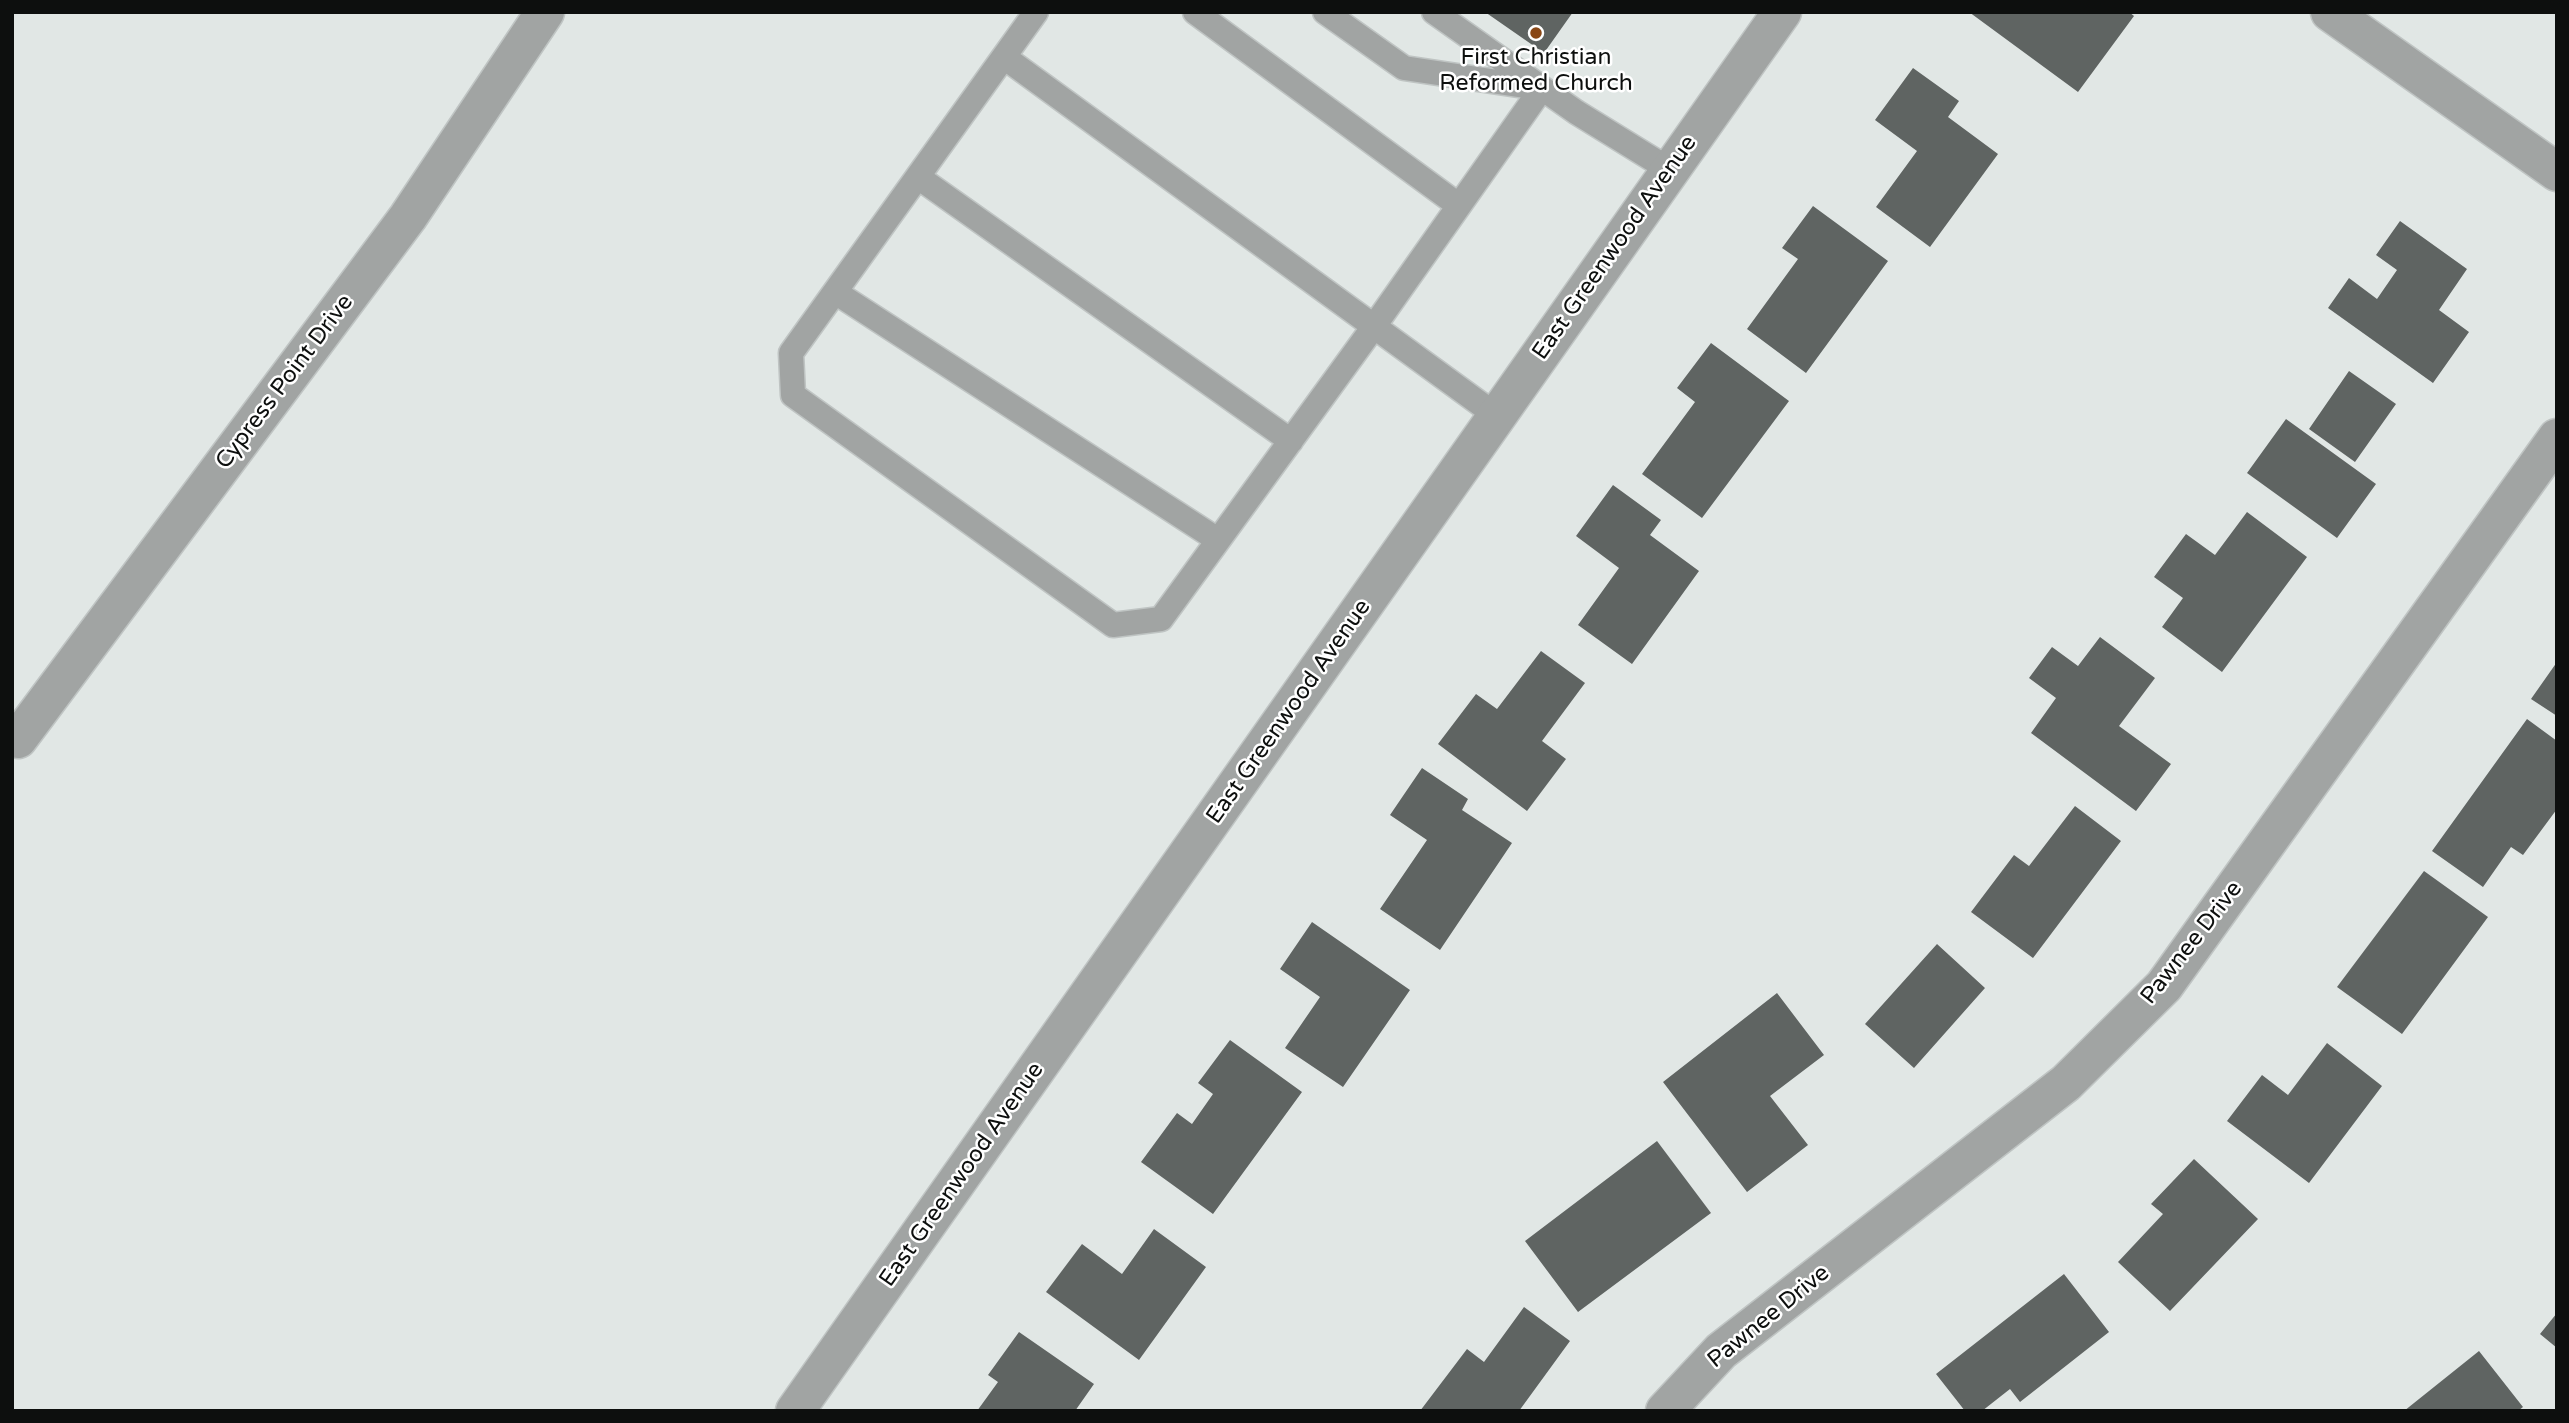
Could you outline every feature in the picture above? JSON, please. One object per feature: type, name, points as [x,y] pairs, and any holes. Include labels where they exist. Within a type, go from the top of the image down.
[{"type":"street","name":"Cypress Point Drive","points":[[12,736],[18,739],[408,217],[545,12]]},
{"type":"street","name":"East Greenwood Avenue","points":[[795,1411],[1782,12]]},
{"type":"street","points":[[2330,12],[2557,172]]},
{"type":"street","name":"Pawnee Drive","points":[[1665,1411],[1721,1351],[2066,1083],[2164,986],[2557,438]]},
{"type":"lane","points":[[1036,12],[791,353],[793,395],[1113,625],[1161,619],[1375,325],[1542,88]]},
{"type":"lane","points":[[1195,12],[1458,205]]},
{"type":"lane","points":[[1325,12],[1404,68],[1542,88]]},
{"type":"lane","points":[[1434,12],[1542,88],[1670,170]]},
{"type":"lane","points":[[1004,57],[1497,416]]},
{"type":"lane","points":[[918,177],[1291,441]]},
{"type":"lane","points":[[835,292],[1218,540]]},
{"type":"building","name":"First Christian Reformed Church","points":[[1485,12],[1573,12],[1544,53]]},
{"type":"building","points":[[1969,12],[2129,12],[2134,16],[2078,92]]},
{"type":"building","points":[[1913,68],[1959,101],[1948,117],[1998,154],[1930,247],[1876,207],[1917,151],[1875,120]]},
{"type":"building","points":[[1813,206],[1888,261],[1806,373],[1747,329],[1798,259],[1782,248]]},
{"type":"building","points":[[2400,221],[2467,269],[2439,310],[2469,332],[2433,383],[2328,308],[2349,278],[2377,299],[2397,270],[2376,255]]},
{"type":"building","points":[[1711,343],[1789,401],[1702,518],[1642,474],[1695,402],[1677,388]]},
{"type":"building","points":[[2349,371],[2396,404],[2355,462],[2309,429]]},
{"type":"building","points":[[2286,419],[2376,484],[2337,538],[2247,473]]},
{"type":"building","points":[[1613,485],[1661,520],[1650,535],[1699,571],[1632,664],[1578,625],[1619,568],[1576,536]]},
{"type":"building","points":[[2247,512],[2307,557],[2222,672],[2162,627],[2183,598],[2154,577],[2186,534],[2215,555]]},
{"type":"building","points":[[2100,637],[2155,678],[2119,726],[2171,764],[2136,811],[2031,733],[2056,698],[2029,678],[2052,647],[2078,666]]},
{"type":"building","points":[[1541,651],[1585,683],[1542,741],[1566,759],[1527,811],[1438,744],[1476,694],[1497,709]]},
{"type":"building","points":[[2557,662],[2557,716],[2531,699]]},
{"type":"building","points":[[2527,719],[2557,741],[2557,809],[2523,855],[2511,847],[2483,887],[2432,851]]},
{"type":"building","points":[[1422,768],[1468,799],[1462,810],[1512,843],[1440,950],[1380,909],[1427,840],[1390,815]]},
{"type":"building","points":[[2075,806],[2121,841],[2033,958],[1971,912],[2014,855],[2029,866]]},
{"type":"building","points":[[2424,871],[2488,917],[2402,1034],[2337,987]]},
{"type":"building","points":[[1312,922],[1410,990],[1343,1087],[1285,1048],[1320,997],[1280,969]]},
{"type":"building","points":[[1937,944],[1985,988],[1914,1068],[1865,1024]]},
{"type":"building","points":[[1777,993],[1824,1055],[1770,1096],[1808,1145],[1747,1192],[1663,1082]]},
{"type":"building","points":[[1230,1040],[1302,1092],[1213,1214],[1141,1162],[1177,1113],[1192,1124],[1213,1094],[1198,1083]]},
{"type":"building","points":[[2327,1043],[2382,1086],[2309,1183],[2227,1121],[2262,1075],[2288,1095]]},
{"type":"building","points":[[1657,1141],[1711,1213],[1578,1312],[1525,1241]]},
{"type":"building","points":[[2194,1159],[2258,1219],[2170,1311],[2118,1262],[2163,1214],[2151,1204]]},
{"type":"building","points":[[1154,1229],[1206,1267],[1139,1360],[1046,1292],[1082,1244],[1122,1274]]},
{"type":"building","points":[[2064,1274],[2109,1332],[2020,1402],[2010,1389],[1982,1411],[1965,1411],[1936,1374]]},
{"type":"building","points":[[1524,1307],[1570,1341],[1519,1411],[1420,1411],[1467,1349],[1484,1362]]},
{"type":"building","points":[[2557,1313],[2557,1348],[2540,1334]]},
{"type":"building","points":[[1019,1332],[1094,1384],[1075,1411],[977,1411],[998,1382],[988,1375]]},
{"type":"building","points":[[2479,1351],[2523,1407],[2518,1411],[2404,1411]]},
{"type":"place","name":"First Christian Reformed Church","points":[[1536,33]]}]
